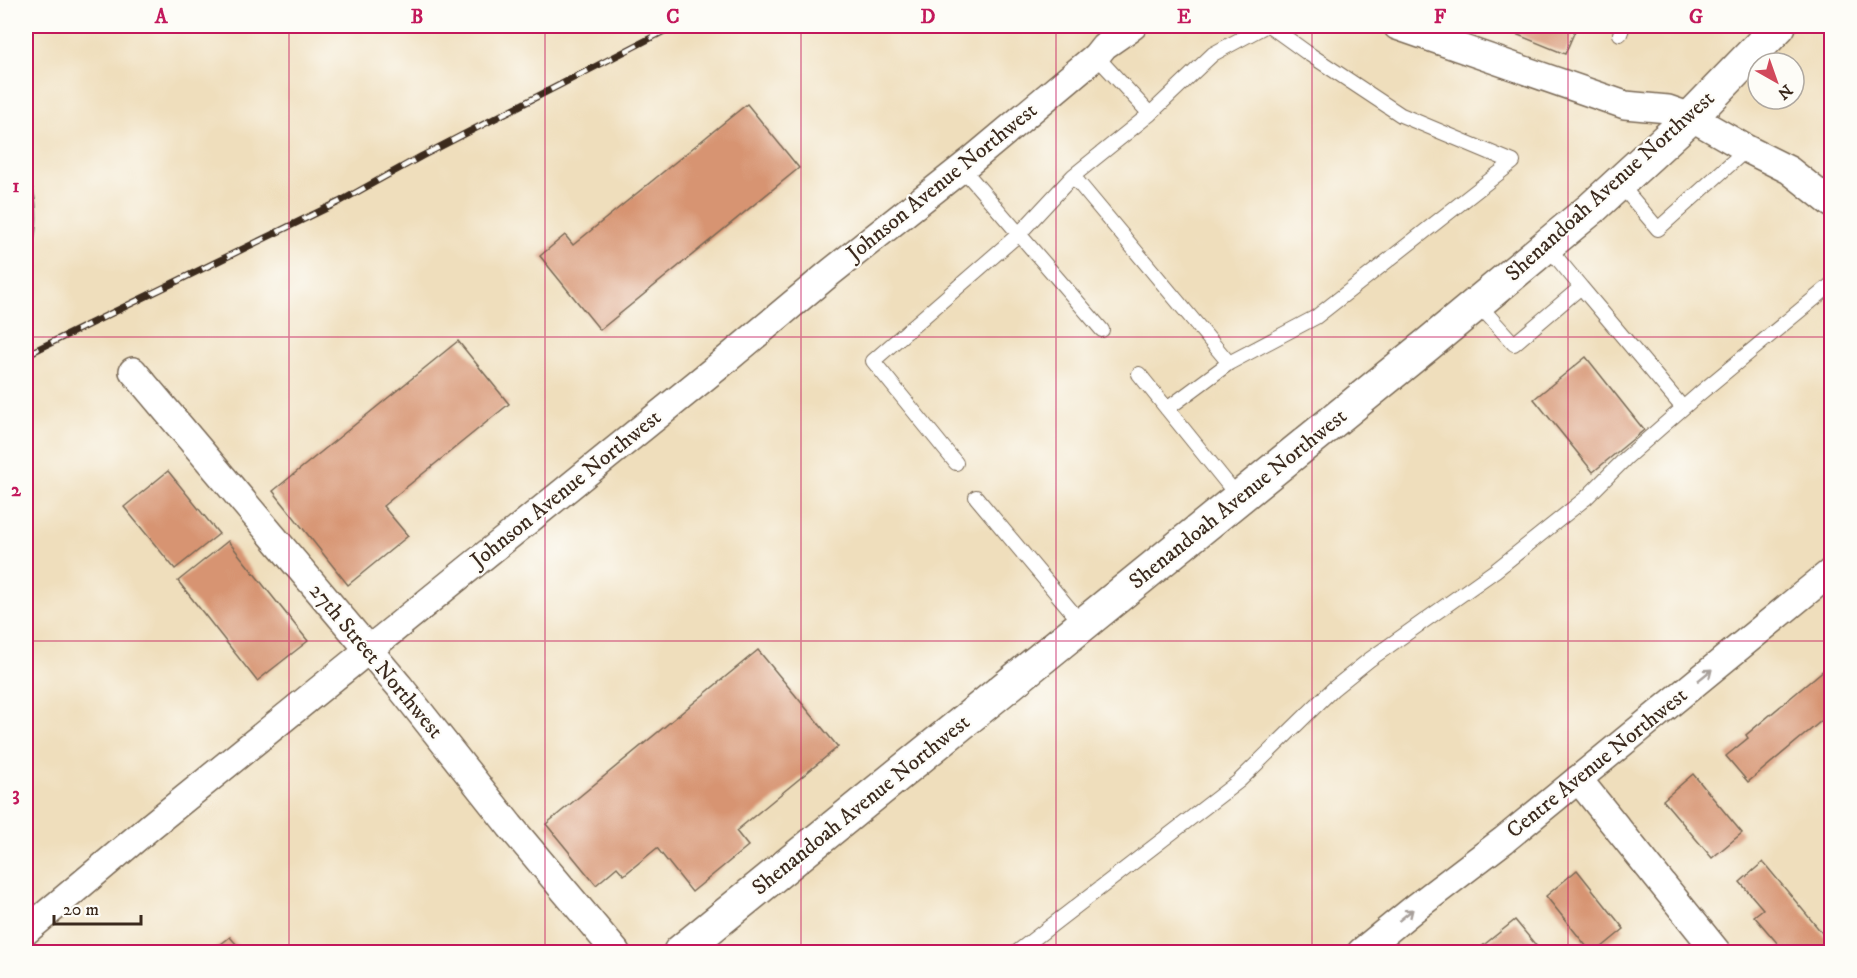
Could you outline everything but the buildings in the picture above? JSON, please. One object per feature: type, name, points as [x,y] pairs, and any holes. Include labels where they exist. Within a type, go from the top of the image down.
[{"type":"main road","name":"Shenandoah Avenue Northwest","points":[[680,952],[1547,246],[1690,117],[1779,26]]},
{"type":"street","name":"Johnson Avenue Northwest","points":[[26,931],[367,649],[962,168],[1104,42],[1133,26]]},
{"type":"street","points":[[1397,26],[1625,105],[1668,109],[1690,117],[1789,170],[1832,204]]},
{"type":"street","name":"27th Street Northwest","points":[[133,370],[367,649],[510,826],[616,952]]},
{"type":"street","name":"Centre Avenue Northwest","points":[[1361,952],[1504,840],[1832,571]]},
{"type":"street","points":[[1578,779],[1717,952]]},
{"type":"lane","points":[[956,464],[873,361],[1019,234],[1073,176],[1150,114],[1214,54],[1265,26]]},
{"type":"lane","points":[[1167,410],[1229,363],[1316,317],[1513,162],[1401,115],[1270,26]]},
{"type":"lane","points":[[1104,42],[1150,114]]},
{"type":"lane","points":[[1618,183],[1658,229],[1747,149]]},
{"type":"lane","points":[[962,168],[1102,330]]},
{"type":"lane","points":[[1073,176],[1229,363]]},
{"type":"lane","points":[[26,191],[30,210],[26,245]]},
{"type":"lane","points":[[1547,246],[1683,408]]},
{"type":"lane","points":[[1017,952],[1239,781],[1334,689],[1369,660],[1496,570],[1586,498],[1626,458],[1683,408],[1832,284]]},
{"type":"lane","points":[[1477,303],[1514,344],[1581,287]]},
{"type":"lane","points":[[1138,374],[1239,498]]},
{"type":"lane","points":[[976,496],[1083,625]]},
{"type":"railway","points":[[26,355],[339,202],[422,156],[674,26]]}]
